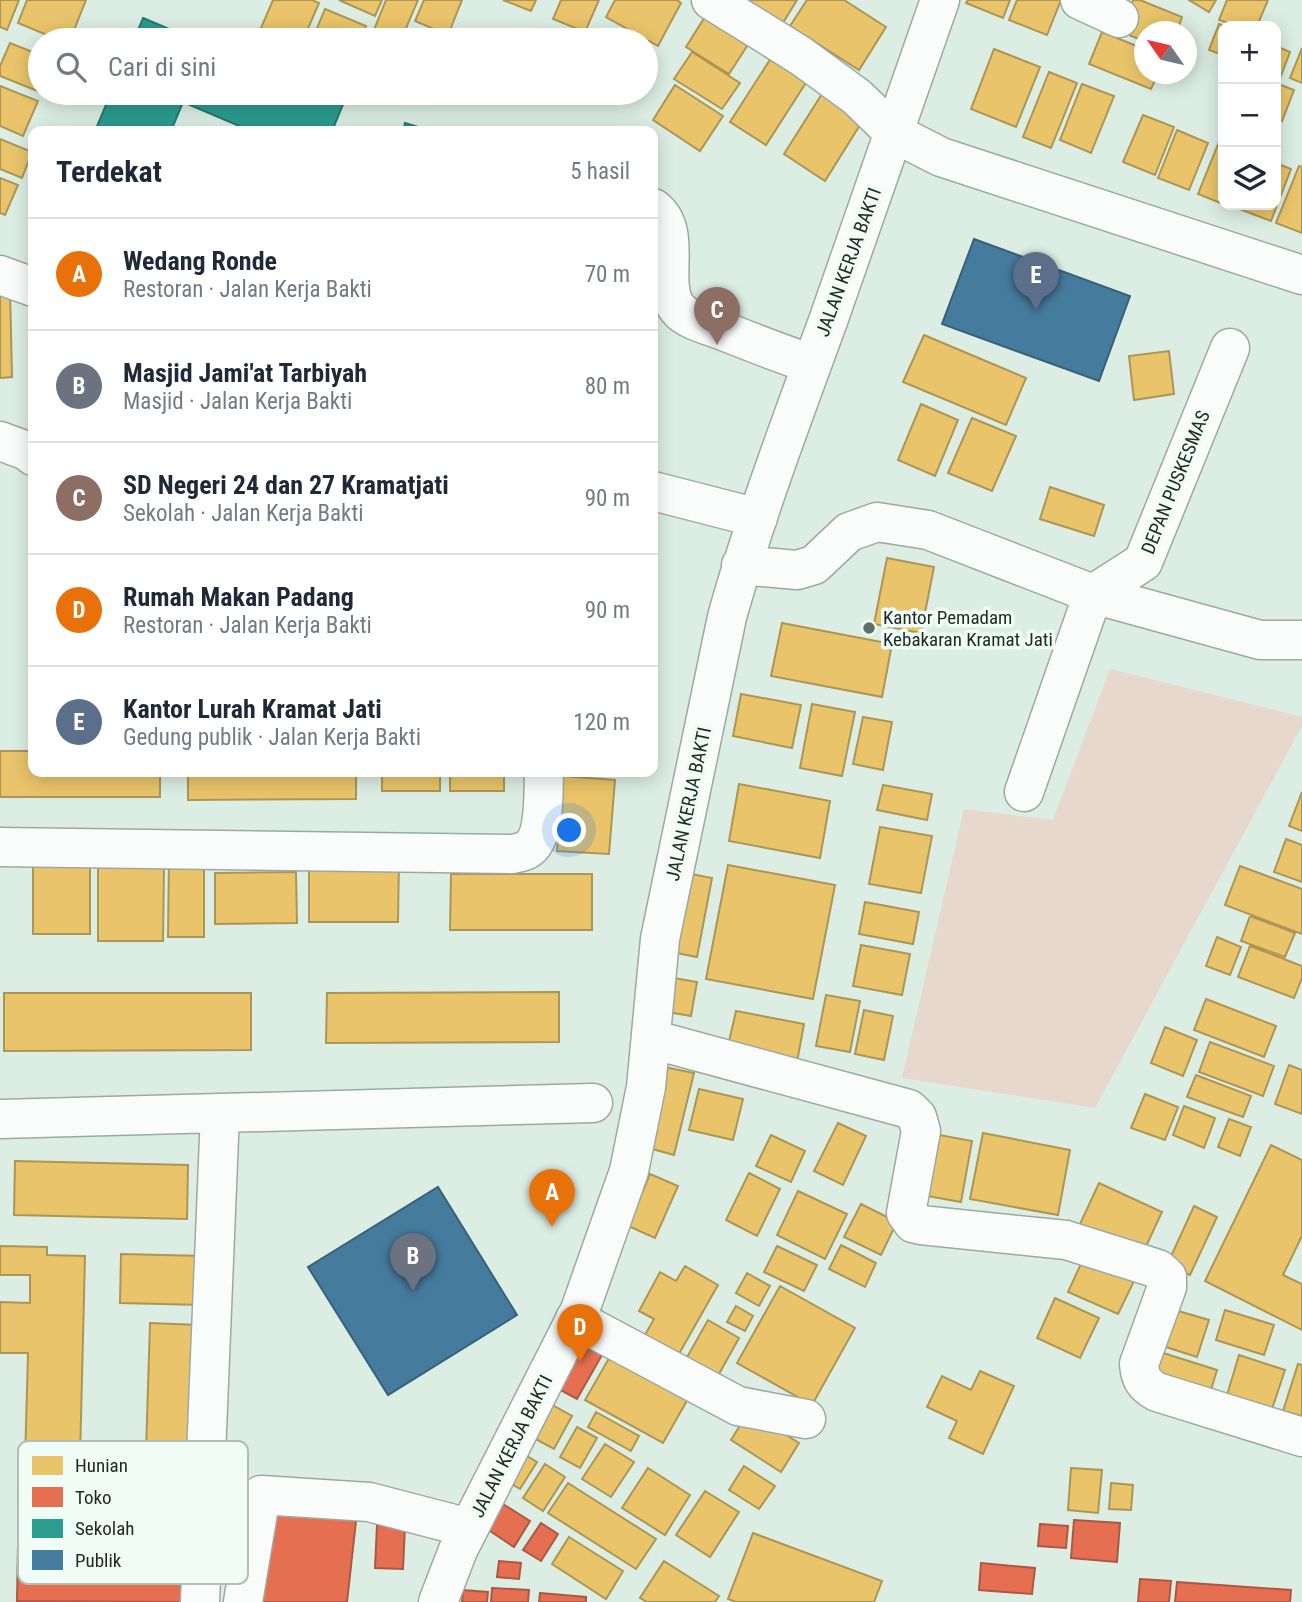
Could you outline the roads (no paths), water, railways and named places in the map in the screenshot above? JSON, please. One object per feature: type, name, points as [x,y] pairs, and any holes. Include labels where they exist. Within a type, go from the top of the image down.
[{"type":"street","points":[[710,0],[801,56],[856,97],[894,134],[941,157],[1302,275]]},
{"type":"street","name":"JALAN KERJA BAKTI","points":[[438,1602],[458,1550],[576,1319],[629,1171],[646,1087],[660,939],[727,617],[741,565],[940,0]]},
{"type":"street","points":[[1080,0],[1119,18]]},
{"type":"street","points":[[658,212],[669,232],[671,296],[678,310],[694,320],[812,364]]},
{"type":"street","points":[[0,275],[28,285]]},
{"type":"street","name":"DEPAN PUSKESMAS","points":[[1093,594],[1143,562],[1230,348]]},
{"type":"street","points":[[0,441],[28,452]]},
{"type":"street","points":[[658,492],[758,518]]},
{"type":"street","points":[[741,565],[797,570],[814,565],[849,532],[877,522],[928,530],[1093,594],[1260,640],[1302,640]]},
{"type":"street","points":[[1024,792],[1093,594]]},
{"type":"street","points":[[0,848],[512,854],[528,850],[536,840],[541,824],[544,777]]},
{"type":"street","points":[[651,1039],[909,1109],[917,1117],[921,1131],[906,1213],[913,1223],[1066,1240],[1158,1269],[1167,1278],[1167,1287],[1139,1364],[1140,1376],[1146,1386],[1157,1392],[1302,1437]]},
{"type":"street","points":[[0,1119],[593,1103]]},
{"type":"street","points":[[207,1441],[220,1113]]},
{"type":"street","points":[[576,1319],[738,1406],[806,1419]]},
{"type":"street","points":[[248,1572],[261,1495],[369,1502],[469,1528]]},
{"type":"street","points":[[200,1602],[201,1584]]},
{"type":"street","points":[[243,1602],[246,1584]]},
{"type":"place","name":"Kantor Lurah Kramat Jati","points":[[1036,310]]},
{"type":"place","name":"SD Negeri 24 dan 27 Kramatjati","points":[[717,345]]},
{"type":"place","name":"Kantor Pemadam Kebakaran Kramat Jati","points":[[869,628]]},
{"type":"place","name":"Wedang Ronde","points":[[552,1227]]},
{"type":"place","name":"Masjid Jami'at Tarbiyah","points":[[413,1291]]},
{"type":"place","name":"Rumah Makan Padang","points":[[580,1362]]}]
